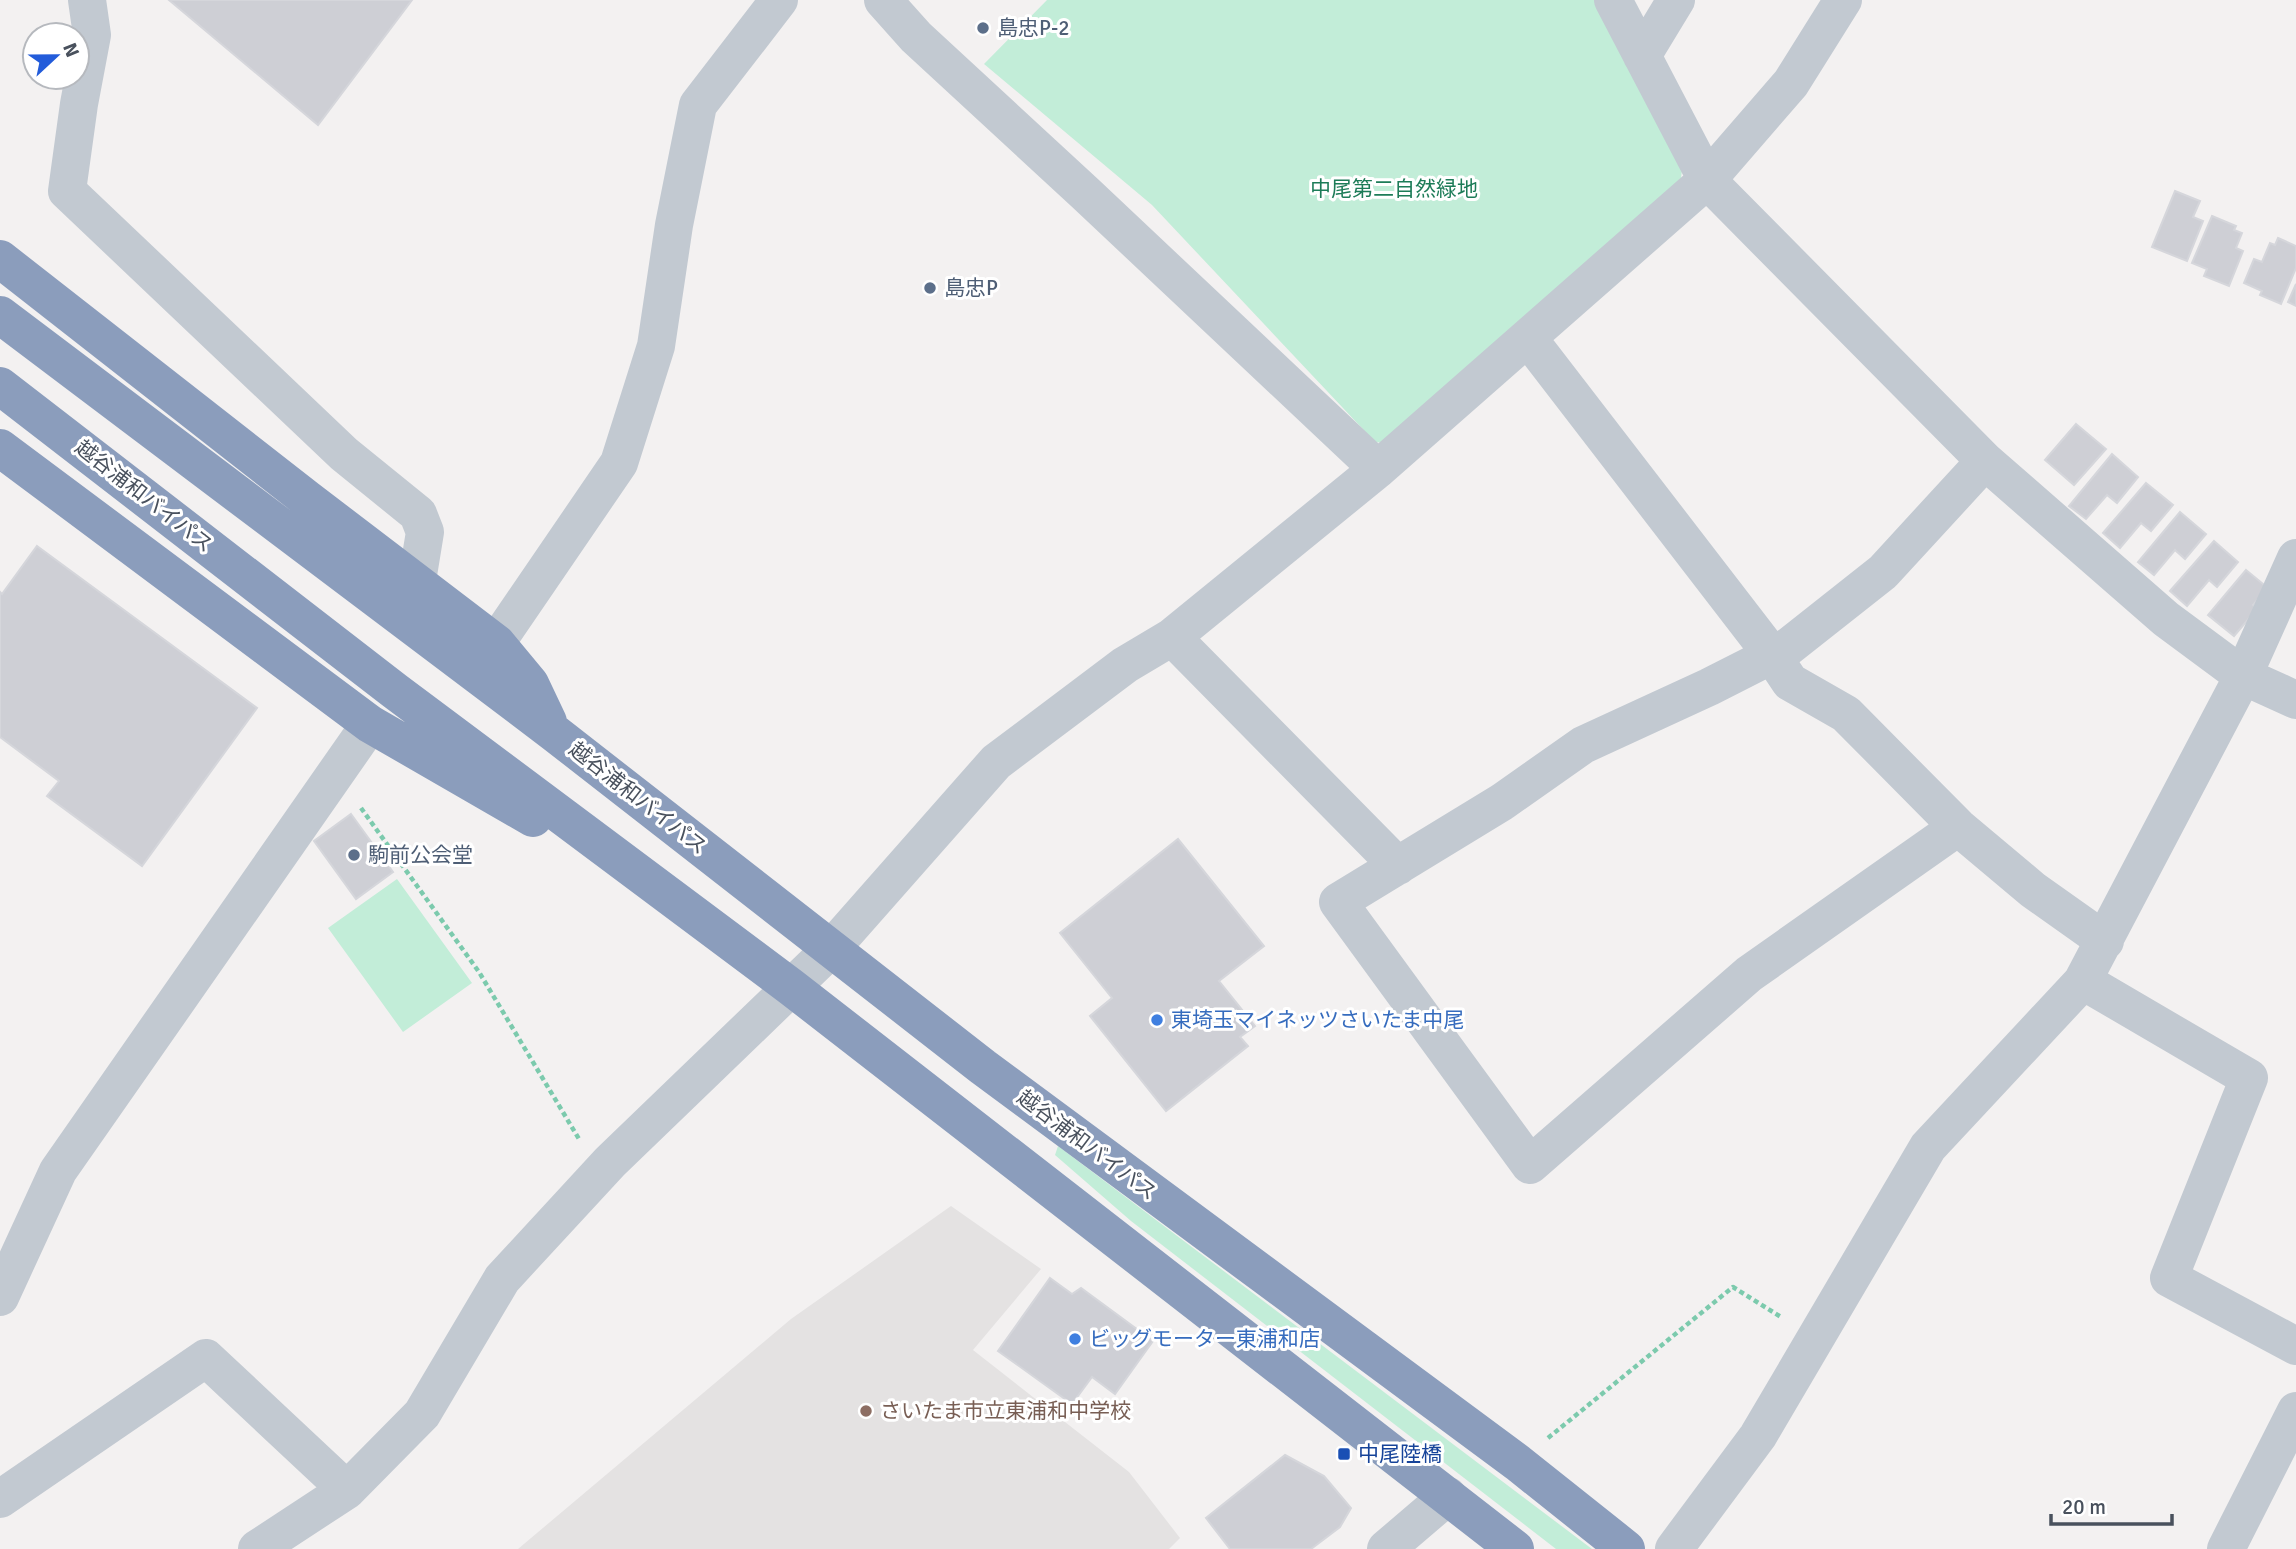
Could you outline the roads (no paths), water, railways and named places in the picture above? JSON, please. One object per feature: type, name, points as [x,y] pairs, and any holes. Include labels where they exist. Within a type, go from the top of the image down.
[{"type":"highway","name":"越谷浦和バイパス","points":[[0,259],[496,643],[530,684],[553,732]]},
{"type":"highway","name":"越谷浦和バイパス","points":[[0,315],[553,732],[983,1068],[1518,1463],[1626,1549]]},
{"type":"highway","name":"越谷浦和バイパス","points":[[0,386],[395,691],[791,987],[1515,1549]]},
{"type":"highway","name":"越谷浦和バイパス","points":[[0,448],[370,724],[522,813],[623,861]]},
{"type":"street","points":[[87,0],[92,35],[67,191],[344,454],[418,514],[425,532],[417,581]]},
{"type":"street","points":[[496,643],[619,463],[656,346],[674,225],[698,105],[779,0]]},
{"type":"street","points":[[883,0],[916,37],[1378,469]]},
{"type":"street","points":[[1613,0],[1707,180],[1985,461],[2166,620],[2243,676],[2296,700]]},
{"type":"street","points":[[1642,56],[1676,0]]},
{"type":"street","points":[[257,1549],[347,1490],[422,1414],[502,1279],[599,1173],[831,949],[996,762],[1125,665],[1172,637],[1378,469],[1707,180],[1791,83],[1843,0]]},
{"type":"street","points":[[0,331],[34,285]]},
{"type":"street","points":[[1528,338],[1790,682],[1846,714],[1958,827],[2033,890],[2105,941]]},
{"type":"street","points":[[1958,827],[1749,974],[1530,1165],[1338,902],[1502,802],[1583,746],[1788,647],[1883,572],[1985,461]]},
{"type":"street","points":[[1674,1549],[1758,1436],[1928,1147],[2082,981],[2243,676],[2296,558]]},
{"type":"street","points":[[1172,637],[1398,866]]},
{"type":"street","points":[[0,1297],[58,1171],[370,724]]},
{"type":"street","points":[[2082,981],[2249,1078],[2169,1278],[2296,1346]]},
{"type":"street","points":[[0,1499],[206,1358],[347,1490]]},
{"type":"street","points":[[2226,1549],[2287,1450],[2296,1411]]},
{"type":"street","points":[[1386,1549],[1447,1496]]},
{"type":"place","name":"島忠P-2","points":[[983,28]]},
{"type":"place","name":"島忠P","points":[[930,288]]},
{"type":"place","name":"駒前公会堂","points":[[354,855]]},
{"type":"place","name":"東埼玉マイネッツさいたま中尾","points":[[1157,1020]]},
{"type":"place","name":"ビッグモーター東浦和店","points":[[1075,1339]]},
{"type":"place","name":"さいたま市立東浦和中学校","points":[[866,1411]]},
{"type":"place","name":"中尾陸橋","points":[[1344,1454]]},
{"type":"park label","name":"中尾第二自然緑地","points":[[1394,189]]}]
